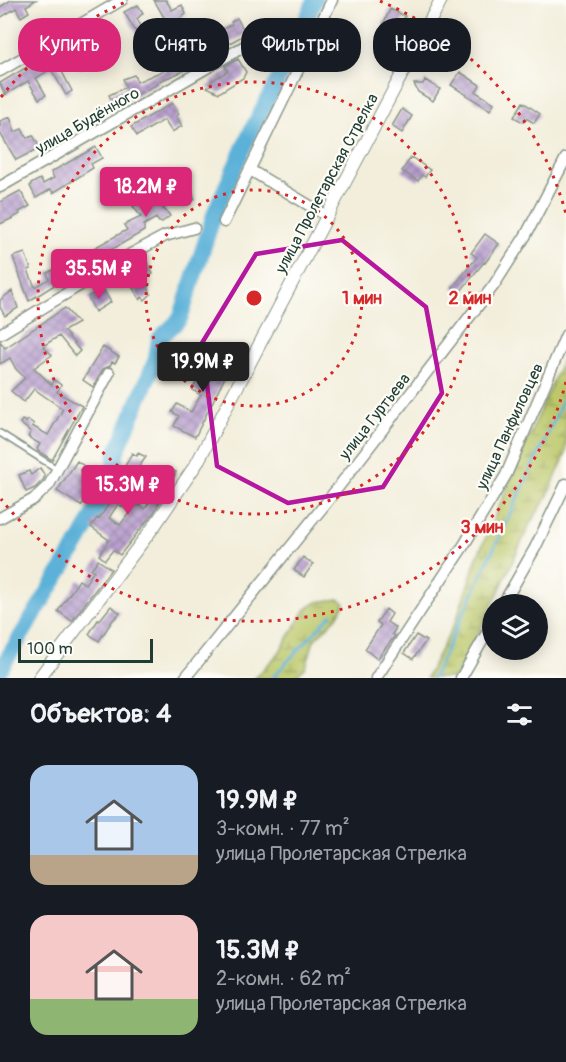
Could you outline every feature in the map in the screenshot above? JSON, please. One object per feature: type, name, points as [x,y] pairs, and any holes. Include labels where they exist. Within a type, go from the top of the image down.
[{"type":"street","points":[[0,71],[122,0]]},
{"type":"street","points":[[224,222],[332,0]]},
{"type":"street","name":"улица Пролетарская Стрелка","points":[[39,678],[155,525],[197,463],[441,0]]},
{"type":"street","name":"улица Будённого","points":[[0,187],[241,48]]},
{"type":"street","name":"улица Гуртьева","points":[[185,678],[326,503],[494,285],[562,174],[566,158]]},
{"type":"street","points":[[250,170],[327,216]]},
{"type":"street","points":[[0,334],[131,254],[165,236],[194,228]]},
{"type":"street","name":"улица Панфиловцев","points":[[376,678],[464,545],[506,475],[566,335]]},
{"type":"street","points":[[0,518],[39,495],[49,485],[109,373]]},
{"type":"street","points":[[509,594],[535,548],[566,484]]},
{"type":"street","points":[[461,678],[482,641]]},
{"type":"lane","points":[[0,433],[58,470]]},
{"type":"highlighted area","points":[[342,240],[426,307],[442,393],[383,487],[288,503],[217,466],[202,343],[256,254]]},
{"type":"green space","points":[[566,351],[566,453],[547,497],[530,524],[498,594],[482,594],[482,626],[454,678],[426,678],[456,621],[476,560]]},
{"type":"green space","points":[[339,599],[345,603],[337,617],[314,640],[306,667],[294,678],[255,678],[279,653],[306,609],[317,602]]},
{"type":"building","points":[[11,0],[36,0],[26,6],[29,12],[21,17],[16,8],[0,18],[0,7]]},
{"type":"building","points":[[154,0],[166,0],[172,10],[182,5],[186,14],[180,18],[164,18]]},
{"type":"building","points":[[138,5],[143,13],[138,18],[133,18],[133,27],[124,12]]},
{"type":"building","points":[[390,9],[405,16],[404,18],[386,18]]},
{"type":"building","points":[[237,18],[241,25],[241,37],[229,43],[229,26],[232,24],[231,22]]},
{"type":"building","points":[[238,59],[241,64],[241,72],[246,72],[243,78],[219,93],[207,87],[212,84],[211,81],[229,72],[229,64]]},
{"type":"building","points":[[18,72],[46,72],[36,78],[46,95],[39,99],[28,81],[5,95],[0,83]]},
{"type":"building","points":[[53,72],[62,72],[72,91],[66,95]]},
{"type":"building","points":[[160,72],[181,72],[157,82],[158,84],[115,106],[109,95],[126,87],[123,79],[134,75],[137,82]]},
{"type":"building","points":[[460,72],[480,85],[476,92],[494,103],[490,110],[451,85]]},
{"type":"building","points":[[425,80],[440,89],[433,101],[418,92],[414,84],[423,84]]},
{"type":"building","points":[[523,102],[540,114],[534,123],[526,118],[523,122],[514,117]]},
{"type":"building","points":[[172,103],[179,114],[176,116],[182,126],[172,132],[164,120],[137,136],[131,127]]},
{"type":"building","points":[[402,109],[412,116],[402,133],[392,126]]},
{"type":"building","points":[[10,117],[15,132],[22,129],[27,138],[33,135],[40,148],[16,160],[0,133],[0,121]]},
{"type":"building","points":[[96,147],[102,158],[91,164],[93,168],[53,193],[51,189],[36,198],[31,184],[40,179],[43,184],[54,178],[51,172]]},
{"type":"building","points":[[411,157],[430,170],[418,181],[402,171]]},
{"type":"building","points":[[183,181],[195,199],[190,203],[186,198],[163,208],[170,216],[162,222],[156,218],[144,225],[144,231],[95,259],[90,250],[127,230],[124,225],[141,217],[133,206],[143,201],[145,206],[152,202],[154,206],[166,197],[163,191]]},
{"type":"building","points":[[20,191],[30,206],[0,224],[0,202]]},
{"type":"building","points":[[485,234],[499,244],[460,292],[453,287],[477,257],[471,253]]},
{"type":"building","points":[[25,253],[31,269],[28,270],[35,287],[49,279],[47,273],[62,266],[67,277],[29,301],[13,257]]},
{"type":"building","points":[[146,261],[153,274],[144,278],[151,294],[145,300],[142,297],[140,300],[129,281],[122,286],[118,280],[110,285],[106,278],[121,269],[125,274]]},
{"type":"building","points":[[102,288],[111,302],[95,312],[88,297]]},
{"type":"building","points":[[12,291],[18,308],[5,316],[0,307],[0,300]]},
{"type":"building","points":[[65,308],[78,323],[64,331],[80,351],[75,356],[59,336],[43,346],[52,355],[34,368],[52,385],[54,380],[61,385],[57,392],[82,406],[52,460],[38,451],[40,444],[28,437],[31,432],[20,423],[22,420],[26,422],[28,420],[34,424],[32,426],[48,435],[63,409],[34,389],[24,402],[11,391],[25,378],[10,358],[0,364],[0,341],[5,348]]},
{"type":"building","points":[[103,347],[119,357],[115,363],[112,362],[110,366],[103,369],[93,387],[83,380]]},
{"type":"building","points":[[208,354],[220,360],[222,357],[231,362],[231,365],[195,437],[174,426],[179,416],[172,412],[177,404],[191,412],[201,395],[192,390],[199,377],[193,373],[200,360],[204,362]]},
{"type":"building","points":[[132,453],[146,457],[133,475],[123,470]]},
{"type":"building","points":[[77,461],[84,466],[80,470],[98,480],[90,501],[85,500],[81,506],[57,491]]},
{"type":"building","points":[[40,468],[45,476],[43,480],[35,488],[26,492],[19,475],[29,471],[31,475]]},
{"type":"building","points":[[166,468],[176,472],[154,512],[120,555],[113,550],[105,560],[99,555],[109,540],[91,527],[97,518],[99,519],[121,485],[128,490],[125,495],[145,509],[155,493],[148,489],[155,477],[159,480]],"holes":[[[118,504],[130,512],[120,525],[109,518]]]},
{"type":"building","points":[[303,557],[313,564],[304,577],[294,570]]},
{"type":"building","points":[[98,560],[111,569],[72,621],[58,611],[79,580],[85,584],[94,571],[91,569]]},
{"type":"building","points":[[111,606],[120,613],[99,641],[89,634]]},
{"type":"building","points":[[386,609],[392,614],[387,622],[396,628],[392,634],[395,636],[377,659],[365,649],[381,625],[377,622]]},
{"type":"building","points":[[416,635],[426,641],[413,659],[404,653]]},
{"type":"waterway","points":[[0,670],[80,540],[114,477],[116,454],[156,359],[159,339],[180,319],[216,209],[250,133],[283,70],[315,0]]},
{"type":"waterway","points":[[433,678],[557,414],[566,389]]},
{"type":"waterway","points":[[272,678],[332,614]]}]
